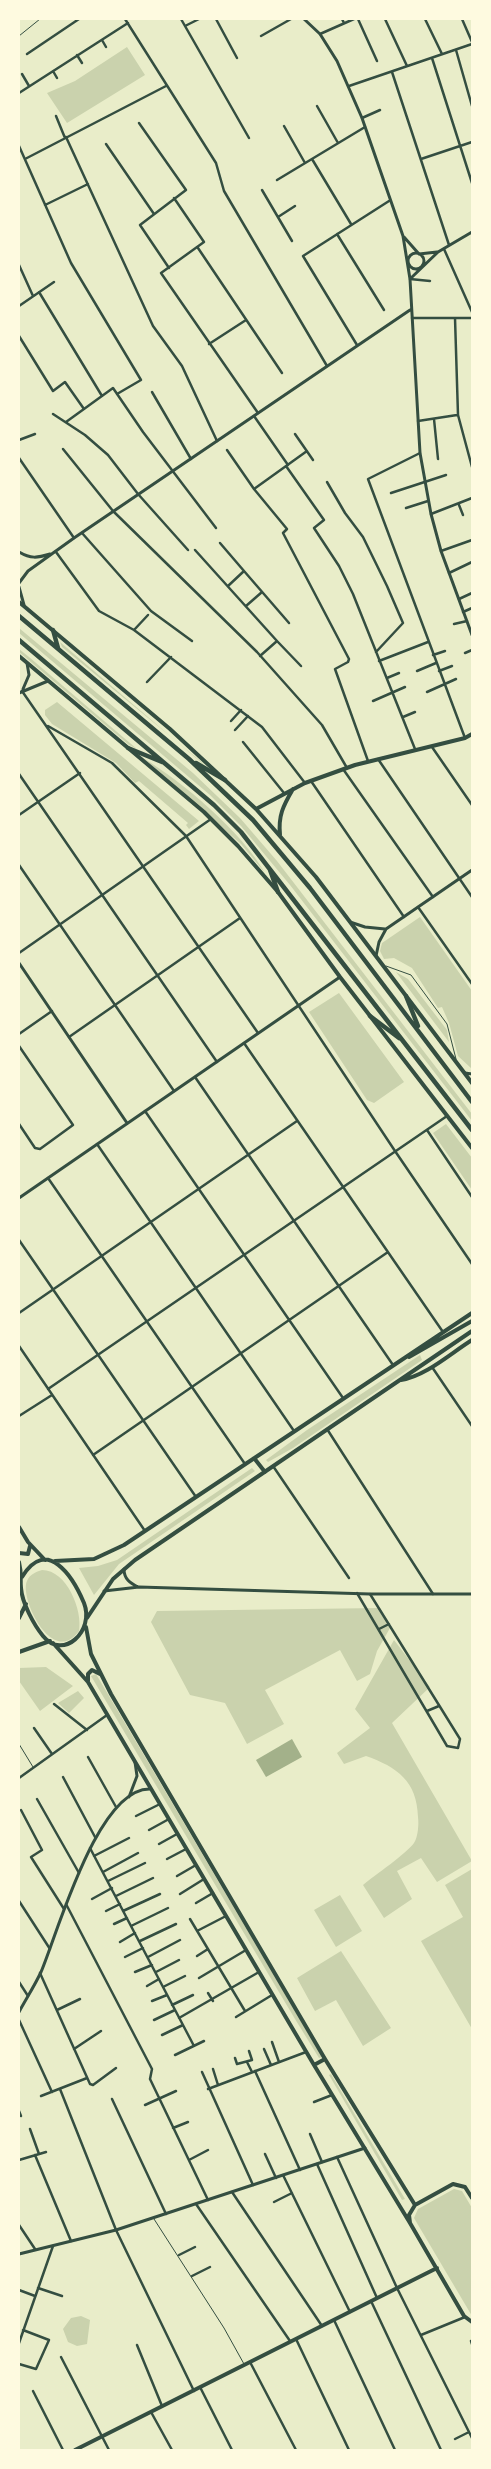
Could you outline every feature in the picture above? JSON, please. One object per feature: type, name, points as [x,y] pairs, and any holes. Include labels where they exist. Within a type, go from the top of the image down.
[{"type":"highway","points":[[19,616],[189,759],[246,813],[272,841],[472,1102]]},
{"type":"highway","points":[[53,630],[59,650]]},
{"type":"highway","points":[[19,640],[214,805],[241,832],[472,1130]]},
{"type":"highway","points":[[128,748],[166,764]]},
{"type":"highway","points":[[189,759],[225,780]]},
{"type":"highway","points":[[269,867],[278,892]]},
{"type":"highway","points":[[406,996],[420,1032]]},
{"type":"highway","points":[[370,1016],[404,1041]]},
{"type":"main road","points":[[19,602],[170,729],[256,809],[316,877],[472,1083]]},
{"type":"main road","points":[[19,656],[211,819],[244,852],[278,892],[340,977],[472,1148]]},
{"type":"main road","points":[[256,809],[305,782],[378,758],[432,747],[465,738],[472,734]]},
{"type":"main road","points":[[280,836],[279,821],[281,810],[293,789]]},
{"type":"main road","points":[[22,1577],[27,1569],[45,1560],[94,1559],[109,1553],[472,1313]]},
{"type":"main road","points":[[393,1365],[430,1347],[472,1321]]},
{"type":"main road","points":[[87,1618],[113,1579],[124,1569],[472,1331]]},
{"type":"main road","points":[[398,1380],[407,1379],[472,1340]]},
{"type":"main road","points":[[254,1458],[265,1472]]},
{"type":"main road","points":[[19,1527],[30,1544],[45,1560]]},
{"type":"main road","points":[[19,1553],[28,1554],[31,1547],[30,1544]]},
{"type":"main road","points":[[55,1561],[64,1567],[70,1575],[84,1605],[91,1654],[102,1676],[325,2059],[415,2205]]},
{"type":"main road","points":[[19,1562],[23,1597],[38,1628],[45,1638],[88,1682],[306,2052],[366,2148],[465,2317],[472,2322]]},
{"type":"main road","points":[[19,1618],[26,1604]]},
{"type":"main road","points":[[19,1652],[51,1642],[63,1644],[73,1642],[86,1627]]},
{"type":"main road","points":[[88,1682],[88,1674],[92,1670],[102,1676]]},
{"type":"main road","points":[[314,2065],[325,2059]]},
{"type":"main road","points":[[410,2223],[409,2215],[415,2205],[453,2184],[465,2187],[472,2198]]},
{"type":"main road","points":[[75,2450],[437,2268]]},
{"type":"street","points":[[27,54],[78,19]]},
{"type":"street","points":[[126,19],[166,86],[216,163],[224,192],[327,366]]},
{"type":"street","points":[[180,19],[249,138]]},
{"type":"street","points":[[185,26],[199,19]]},
{"type":"street","points":[[216,19],[237,58]]},
{"type":"street","points":[[261,36],[291,19]]},
{"type":"street","points":[[304,19],[320,34],[338,61],[362,118],[389,201],[403,236],[410,279],[410,310],[420,453],[431,514],[441,551],[472,635]]},
{"type":"street","points":[[342,19],[344,23]]},
{"type":"street","points":[[320,34],[354,19]]},
{"type":"street","points":[[358,19],[377,61]]},
{"type":"street","points":[[385,19],[407,66]]},
{"type":"street","points":[[425,19],[442,54]]},
{"type":"street","points":[[349,86],[472,43],[462,19]]},
{"type":"street","points":[[19,93],[128,23]]},
{"type":"street","points":[[102,40],[106,48]]},
{"type":"street","points":[[456,49],[472,106]]},
{"type":"street","points":[[77,55],[82,63]]},
{"type":"street","points":[[432,58],[472,183]]},
{"type":"street","points":[[53,71],[57,78]]},
{"type":"street","points":[[392,72],[449,245]]},
{"type":"street","points":[[22,74],[30,86]]},
{"type":"street","points":[[24,158],[166,86]]},
{"type":"street","points":[[317,106],[338,143]]},
{"type":"street","points":[[362,118],[380,110]]},
{"type":"street","points":[[56,116],[153,326],[182,366],[217,441]]},
{"type":"street","points":[[139,123],[186,190],[140,225],[169,268]]},
{"type":"street","points":[[284,126],[305,163]]},
{"type":"street","points":[[277,180],[365,127]]},
{"type":"street","points":[[421,159],[472,142]]},
{"type":"street","points":[[106,144],[154,214]]},
{"type":"street","points":[[19,146],[71,263],[141,380],[117,394]]},
{"type":"street","points":[[312,159],[351,225]]},
{"type":"street","points":[[45,205],[88,184]]},
{"type":"street","points":[[262,190],[292,242]]},
{"type":"street","points":[[174,198],[204,242],[161,274],[258,413]]},
{"type":"street","points":[[357,345],[303,256],[389,201]]},
{"type":"street","points":[[278,217],[295,206]]},
{"type":"street","points":[[410,279],[422,265],[438,252],[472,232]]},
{"type":"street","points":[[337,234],[384,310]]},
{"type":"street","points":[[403,236],[423,258],[422,265]]},
{"type":"street","points":[[197,247],[282,372]]},
{"type":"street","points":[[444,248],[472,312]]},
{"type":"street","points":[[408,262],[412,254],[438,252]]},
{"type":"street","points":[[408,262],[415,268],[422,265]]},
{"type":"street","points":[[19,265],[33,296]]},
{"type":"street","points":[[410,279],[430,281]]},
{"type":"street","points":[[19,306],[54,282]]},
{"type":"street","points":[[39,292],[102,396]]},
{"type":"street","points":[[19,583],[28,571],[74,538],[410,310]]},
{"type":"street","points":[[411,318],[472,318]]},
{"type":"street","points":[[456,318],[458,415],[472,467]]},
{"type":"street","points":[[209,344],[246,320]]},
{"type":"street","points":[[19,336],[53,391],[66,382],[84,410]]},
{"type":"street","points":[[66,422],[114,388],[172,472],[216,528]]},
{"type":"street","points":[[152,392],[191,458]]},
{"type":"street","points":[[53,414],[108,455],[138,494],[188,550]]},
{"type":"street","points":[[417,421],[458,415]]},
{"type":"street","points":[[254,416],[324,520],[314,528],[339,566],[380,661],[415,750]]},
{"type":"street","points":[[434,418],[438,459]]},
{"type":"street","points":[[19,440],[35,434]]},
{"type":"street","points":[[295,434],[313,460]]},
{"type":"street","points":[[63,449],[113,511],[260,656],[322,725],[345,769],[433,897]]},
{"type":"street","points":[[227,450],[254,489],[287,529],[282,533],[349,659],[348,662],[335,669],[368,761]]},
{"type":"street","points":[[254,489],[307,451]]},
{"type":"street","points":[[420,453],[368,478],[465,738]]},
{"type":"street","points":[[19,458],[74,538]]},
{"type":"street","points":[[391,493],[446,475]]},
{"type":"street","points":[[327,482],[344,513],[363,537],[388,586],[402,623],[376,652]]},
{"type":"street","points":[[431,514],[472,498]]},
{"type":"street","points":[[406,508],[429,501]]},
{"type":"street","points":[[459,504],[463,515]]},
{"type":"street","points":[[82,533],[119,576],[152,610],[192,641]]},
{"type":"street","points":[[441,551],[472,540]]},
{"type":"street","points":[[220,543],[289,623]]},
{"type":"street","points":[[195,550],[301,666]]},
{"type":"street","points":[[19,552],[28,558],[37,558],[56,552]]},
{"type":"street","points":[[56,552],[92,604],[134,630],[262,727],[305,782]]},
{"type":"street","points":[[448,573],[472,562]]},
{"type":"street","points":[[228,586],[244,571]]},
{"type":"street","points":[[19,587],[22,602],[29,611]]},
{"type":"street","points":[[246,606],[262,592]]},
{"type":"street","points":[[459,599],[472,593]]},
{"type":"street","points":[[463,612],[472,608]]},
{"type":"street","points":[[134,630],[148,615]]},
{"type":"street","points":[[454,624],[466,621]]},
{"type":"street","points":[[260,656],[277,641]]},
{"type":"street","points":[[380,661],[428,642]]},
{"type":"street","points":[[465,653],[472,650]]},
{"type":"street","points":[[433,655],[445,651]]},
{"type":"street","points":[[147,682],[171,657]]},
{"type":"street","points":[[417,671],[436,663]]},
{"type":"street","points":[[20,692],[29,675],[28,664]]},
{"type":"street","points":[[439,671],[452,666]]},
{"type":"street","points":[[387,678],[399,673]]},
{"type":"street","points":[[427,692],[456,679]]},
{"type":"street","points":[[20,692],[48,681]]},
{"type":"street","points":[[372,701],[406,688]]},
{"type":"street","points":[[20,692],[48,726],[258,1033]]},
{"type":"street","points":[[231,721],[241,710]]},
{"type":"street","points":[[402,717],[415,712]]},
{"type":"street","points":[[236,730],[248,716]]},
{"type":"street","points":[[48,726],[112,763],[186,836],[472,1264]]},
{"type":"street","points":[[243,742],[284,794]]},
{"type":"street","points":[[432,747],[472,805]]},
{"type":"street","points":[[378,758],[472,897]]},
{"type":"street","points":[[19,815],[80,773]]},
{"type":"street","points":[[19,774],[217,1062]]},
{"type":"street","points":[[311,780],[404,917]]},
{"type":"street","points":[[19,952],[211,819]]},
{"type":"street","points":[[19,865],[174,1091]]},
{"type":"street","points":[[376,956],[380,939],[386,929],[472,870]]},
{"type":"street","points":[[418,907],[472,984]]},
{"type":"street","points":[[69,1037],[240,918]]},
{"type":"street","points":[[350,922],[366,927],[386,929]]},
{"type":"street","points":[[19,963],[128,1123]]},
{"type":"street","points":[[19,1198],[340,977]]},
{"type":"street","points":[[19,1034],[52,1012]]},
{"type":"street","points":[[244,1043],[443,1332]]},
{"type":"street","points":[[19,1046],[73,1125],[37,1149],[19,1124]]},
{"type":"street","points":[[465,1073],[472,1074]]},
{"type":"street","points":[[195,1077],[393,1365]]},
{"type":"street","points":[[146,1111],[343,1399]]},
{"type":"street","points":[[48,1389],[447,1116]]},
{"type":"street","points":[[19,1313],[297,1121]]},
{"type":"street","points":[[427,1130],[472,1197]]},
{"type":"street","points":[[98,1144],[294,1432]]},
{"type":"street","points":[[48,1178],[245,1464]]},
{"type":"street","points":[[19,1240],[196,1497]]},
{"type":"street","points":[[93,1455],[388,1252]]},
{"type":"street","points":[[19,1346],[145,1530]]},
{"type":"street","points":[[431,1366],[472,1426]]},
{"type":"street","points":[[19,1416],[52,1395]]},
{"type":"street","points":[[327,1429],[434,1595]]},
{"type":"street","points":[[272,1466],[349,1578]]},
{"type":"street","points":[[124,1569],[124,1575],[131,1583],[139,1587]]},
{"type":"street","points":[[104,1591],[139,1587],[370,1594],[472,1594]]},
{"type":"street","points":[[19,1592],[23,1597]]},
{"type":"street","points":[[357,1593],[447,1746],[458,1748],[460,1739],[370,1594]]},
{"type":"street","points":[[379,1630],[389,1624]]},
{"type":"street","points":[[54,1704],[87,1730]]},
{"type":"street","points":[[427,1711],[440,1706]]},
{"type":"street","points":[[19,1778],[107,1715]]},
{"type":"street","points":[[34,1728],[52,1754]]},
{"type":"street","points":[[88,1757],[116,1808]]},
{"type":"street","points":[[129,1797],[137,1776],[135,1762]]},
{"type":"street","points":[[63,1777],[95,1837]]},
{"type":"street","points":[[19,2012],[40,1973],[66,1904],[95,1837],[116,1808],[140,1790],[151,1789]]},
{"type":"street","points":[[37,1798],[79,1873]]},
{"type":"street","points":[[136,1816],[160,1804]]},
{"type":"street","points":[[21,1810],[42,1850],[32,1857],[64,1909]]},
{"type":"street","points":[[149,1830],[169,1819]]},
{"type":"street","points":[[159,1844],[177,1834]]},
{"type":"street","points":[[94,1856],[129,1838]]},
{"type":"street","points":[[90,1848],[194,2046]]},
{"type":"street","points":[[167,1860],[186,1849]]},
{"type":"street","points":[[103,1872],[138,1853]]},
{"type":"street","points":[[108,1881],[145,1863]]},
{"type":"street","points":[[177,1876],[196,1865]]},
{"type":"street","points":[[116,1896],[153,1878]]},
{"type":"street","points":[[180,1894],[204,1879]]},
{"type":"street","points":[[92,1899],[112,1888]]},
{"type":"street","points":[[196,1903],[212,1893]]},
{"type":"street","points":[[124,1911],[160,1894]]},
{"type":"street","points":[[19,1901],[50,1949]]},
{"type":"street","points":[[66,1904],[152,2069],[150,2079],[208,2200]]},
{"type":"street","points":[[106,1911],[120,1904]]},
{"type":"street","points":[[131,1926],[168,1908]]},
{"type":"street","points":[[197,1931],[226,1916]]},
{"type":"street","points":[[114,1924],[127,1918]]},
{"type":"street","points":[[190,1919],[245,2011]]},
{"type":"street","points":[[140,1941],[176,1924]]},
{"type":"street","points":[[120,1942],[135,1934]]},
{"type":"street","points":[[148,1957],[180,1940]]},
{"type":"street","points":[[125,1957],[143,1948]]},
{"type":"street","points":[[197,1956],[208,1950]]},
{"type":"street","points":[[199,1978],[246,1950]]},
{"type":"street","points":[[156,1972],[179,1960]]},
{"type":"street","points":[[135,1972],[152,1965]]},
{"type":"street","points":[[179,2018],[213,2001],[259,1972]]},
{"type":"street","points":[[40,1973],[91,2085],[116,2068]]},
{"type":"street","points":[[163,1987],[185,1976]]},
{"type":"street","points":[[147,1986],[159,1979]]},
{"type":"street","points":[[19,1982],[28,1996]]},
{"type":"street","points":[[208,1993],[213,2001]]},
{"type":"street","points":[[172,2005],[193,1994]]},
{"type":"street","points":[[152,2002],[167,1995]]},
{"type":"street","points":[[236,2017],[272,1995]]},
{"type":"street","points":[[57,2010],[80,1999]]},
{"type":"street","points":[[154,2020],[175,2010]]},
{"type":"street","points":[[19,2020],[52,2092]]},
{"type":"street","points":[[162,2035],[183,2025]]},
{"type":"street","points":[[74,2049],[101,2031]]},
{"type":"street","points":[[175,2055],[204,2041]]},
{"type":"street","points":[[272,2042],[279,2062]]},
{"type":"street","points":[[264,2049],[271,2065]]},
{"type":"street","points":[[235,2058],[237,2064],[252,2060],[248,2051]]},
{"type":"street","points":[[208,2089],[306,2052]]},
{"type":"street","points":[[247,2062],[300,2170]]},
{"type":"street","points":[[213,2069],[218,2085]]},
{"type":"street","points":[[202,2072],[208,2089],[253,2185]]},
{"type":"street","points":[[41,2096],[87,2078]]},
{"type":"street","points":[[60,2089],[116,2230],[194,2390]]},
{"type":"street","points":[[145,2105],[176,2091]]},
{"type":"street","points":[[314,2102],[332,2094]]},
{"type":"street","points":[[112,2099],[166,2214]]},
{"type":"street","points":[[19,2111],[21,2116]]},
{"type":"street","points":[[174,2128],[188,2122]]},
{"type":"street","points":[[30,2129],[39,2154]]},
{"type":"street","points":[[310,2134],[345,2225],[377,2298]]},
{"type":"street","points":[[19,2254],[116,2230],[366,2148]]},
{"type":"street","points":[[189,2160],[208,2150]]},
{"type":"street","points":[[19,2160],[46,2152]]},
{"type":"street","points":[[265,2154],[276,2178]]},
{"type":"street","points":[[35,2155],[70,2240]]},
{"type":"street","points":[[337,2157],[397,2288],[472,2438]]},
{"type":"street","points":[[283,2175],[350,2312]]},
{"type":"street","points":[[232,2192],[322,2326]]},
{"type":"street","points":[[274,2202],[292,2193]]},
{"type":"street","points":[[196,2204],[290,2342]]},
{"type":"street","points":[[19,2225],[35,2249]]},
{"type":"street","points":[[19,2343],[54,2245]]},
{"type":"street","points":[[179,2255],[195,2247]]},
{"type":"street","points":[[192,2276],[210,2267]]},
{"type":"street","points":[[38,2288],[62,2296]]},
{"type":"street","points":[[19,2290],[35,2296]]},
{"type":"street","points":[[371,2301],[441,2450]]},
{"type":"street","points":[[421,2335],[465,2317]]},
{"type":"street","points":[[334,2320],[395,2450]]},
{"type":"street","points":[[19,2364],[36,2369],[49,2340],[23,2330]]},
{"type":"street","points":[[296,2339],[349,2450]]},
{"type":"street","points":[[137,2345],[162,2407]]},
{"type":"street","points":[[61,2357],[109,2450]]},
{"type":"street","points":[[250,2362],[296,2450]]},
{"type":"street","points":[[200,2387],[232,2450]]},
{"type":"street","points":[[32,2391],[63,2450]]},
{"type":"street","points":[[151,2412],[172,2450]]},
{"type":"street","points":[[455,2439],[469,2432]]},
{"type":"lane","points":[[19,36],[40,19]]},
{"type":"lane","points":[[383,965],[411,975],[447,1024],[457,1062]]},
{"type":"lane","points":[[19,1744],[33,1768]]},
{"type":"lane","points":[[154,2218],[192,2276],[244,2365]]},
{"type":"shaded area","points":[[127,47],[145,75],[67,123],[47,93],[75,81]]},
{"type":"shaded area","points":[[19,628],[193,773],[240,818],[277,861],[472,1114],[472,1121],[290,885],[241,826],[210,795],[19,633]]},
{"type":"shaded area","points":[[60,642],[175,740],[62,647]]},
{"type":"shaded area","points":[[19,649],[137,749],[129,745],[19,652]]},
{"type":"shaded area","points":[[57,702],[199,821],[189,829],[186,825],[188,823],[139,781],[135,783],[116,763],[52,724],[45,715],[45,710]]},
{"type":"shaded area","points":[[143,758],[176,780],[227,825],[255,857],[265,873],[241,844]]},
{"type":"shaded area","points":[[420,917],[472,991],[472,1069],[458,1056],[449,1023],[442,1007],[438,1008],[412,968],[394,958],[384,959],[380,951],[382,943]]},
{"type":"shaded area","points":[[396,972],[408,979],[447,1030],[449,1042]]},
{"type":"shaded area","points":[[339,993],[404,1082],[374,1103],[367,1100],[309,1012]]},
{"type":"shaded area","points":[[446,1124],[472,1158],[472,1190],[433,1133]]},
{"type":"shaded area","points":[[420,1355],[422,1360],[293,1448],[268,1462],[266,1460],[307,1430]]},
{"type":"shaded area","points":[[252,1468],[255,1471],[119,1564],[94,1595],[79,1568],[98,1566],[117,1560]]},
{"type":"shaded area","points":[[42,1570],[51,1572],[59,1577],[66,1584],[76,1603],[80,1623],[79,1631],[69,1640],[58,1641],[49,1636],[33,1614],[28,1601],[27,1581],[31,1575]]},
{"type":"shaded area","points":[[380,1608],[390,1628],[377,1651],[370,1674],[357,1681],[340,1650],[265,1690],[284,1724],[247,1744],[225,1703],[190,1695],[151,1622],[157,1611]]},
{"type":"shaded area","points":[[394,1640],[430,1687],[392,1723],[472,1861],[437,1882],[421,1858],[397,1871],[412,1899],[384,1918],[363,1885],[414,1843],[418,1823],[417,1804],[414,1794],[403,1777],[387,1765],[366,1756],[344,1764],[337,1753],[370,1728],[355,1709]]},
{"type":"shaded area","points":[[46,1667],[73,1686],[40,1711],[19,1681],[19,1668]]},
{"type":"shaded area","points":[[96,1674],[322,2057],[319,2058],[295,2019],[91,1676]]},
{"type":"shaded area","points":[[78,1691],[84,1698],[69,1713],[58,1703]]},
{"type":"shaded area","points":[[292,1739],[302,1757],[266,1777],[256,1760]]},
{"type":"shaded area","points":[[472,1869],[472,2029],[421,1941],[463,1917],[445,1885]]},
{"type":"shaded area","points":[[340,1895],[362,1931],[336,1947],[314,1910]]},
{"type":"shaded area","points":[[341,1951],[391,2028],[363,2046],[336,2000],[315,2011],[297,1978]]},
{"type":"shaded area","points":[[331,2074],[405,2199],[402,2200],[329,2075]]},
{"type":"shaded area","points":[[454,2189],[462,2191],[472,2208],[472,2316],[414,2218],[418,2209]]},
{"type":"shaded area","points":[[81,2316],[90,2320],[87,2344],[77,2346],[68,2342],[63,2329],[71,2318]]}]
